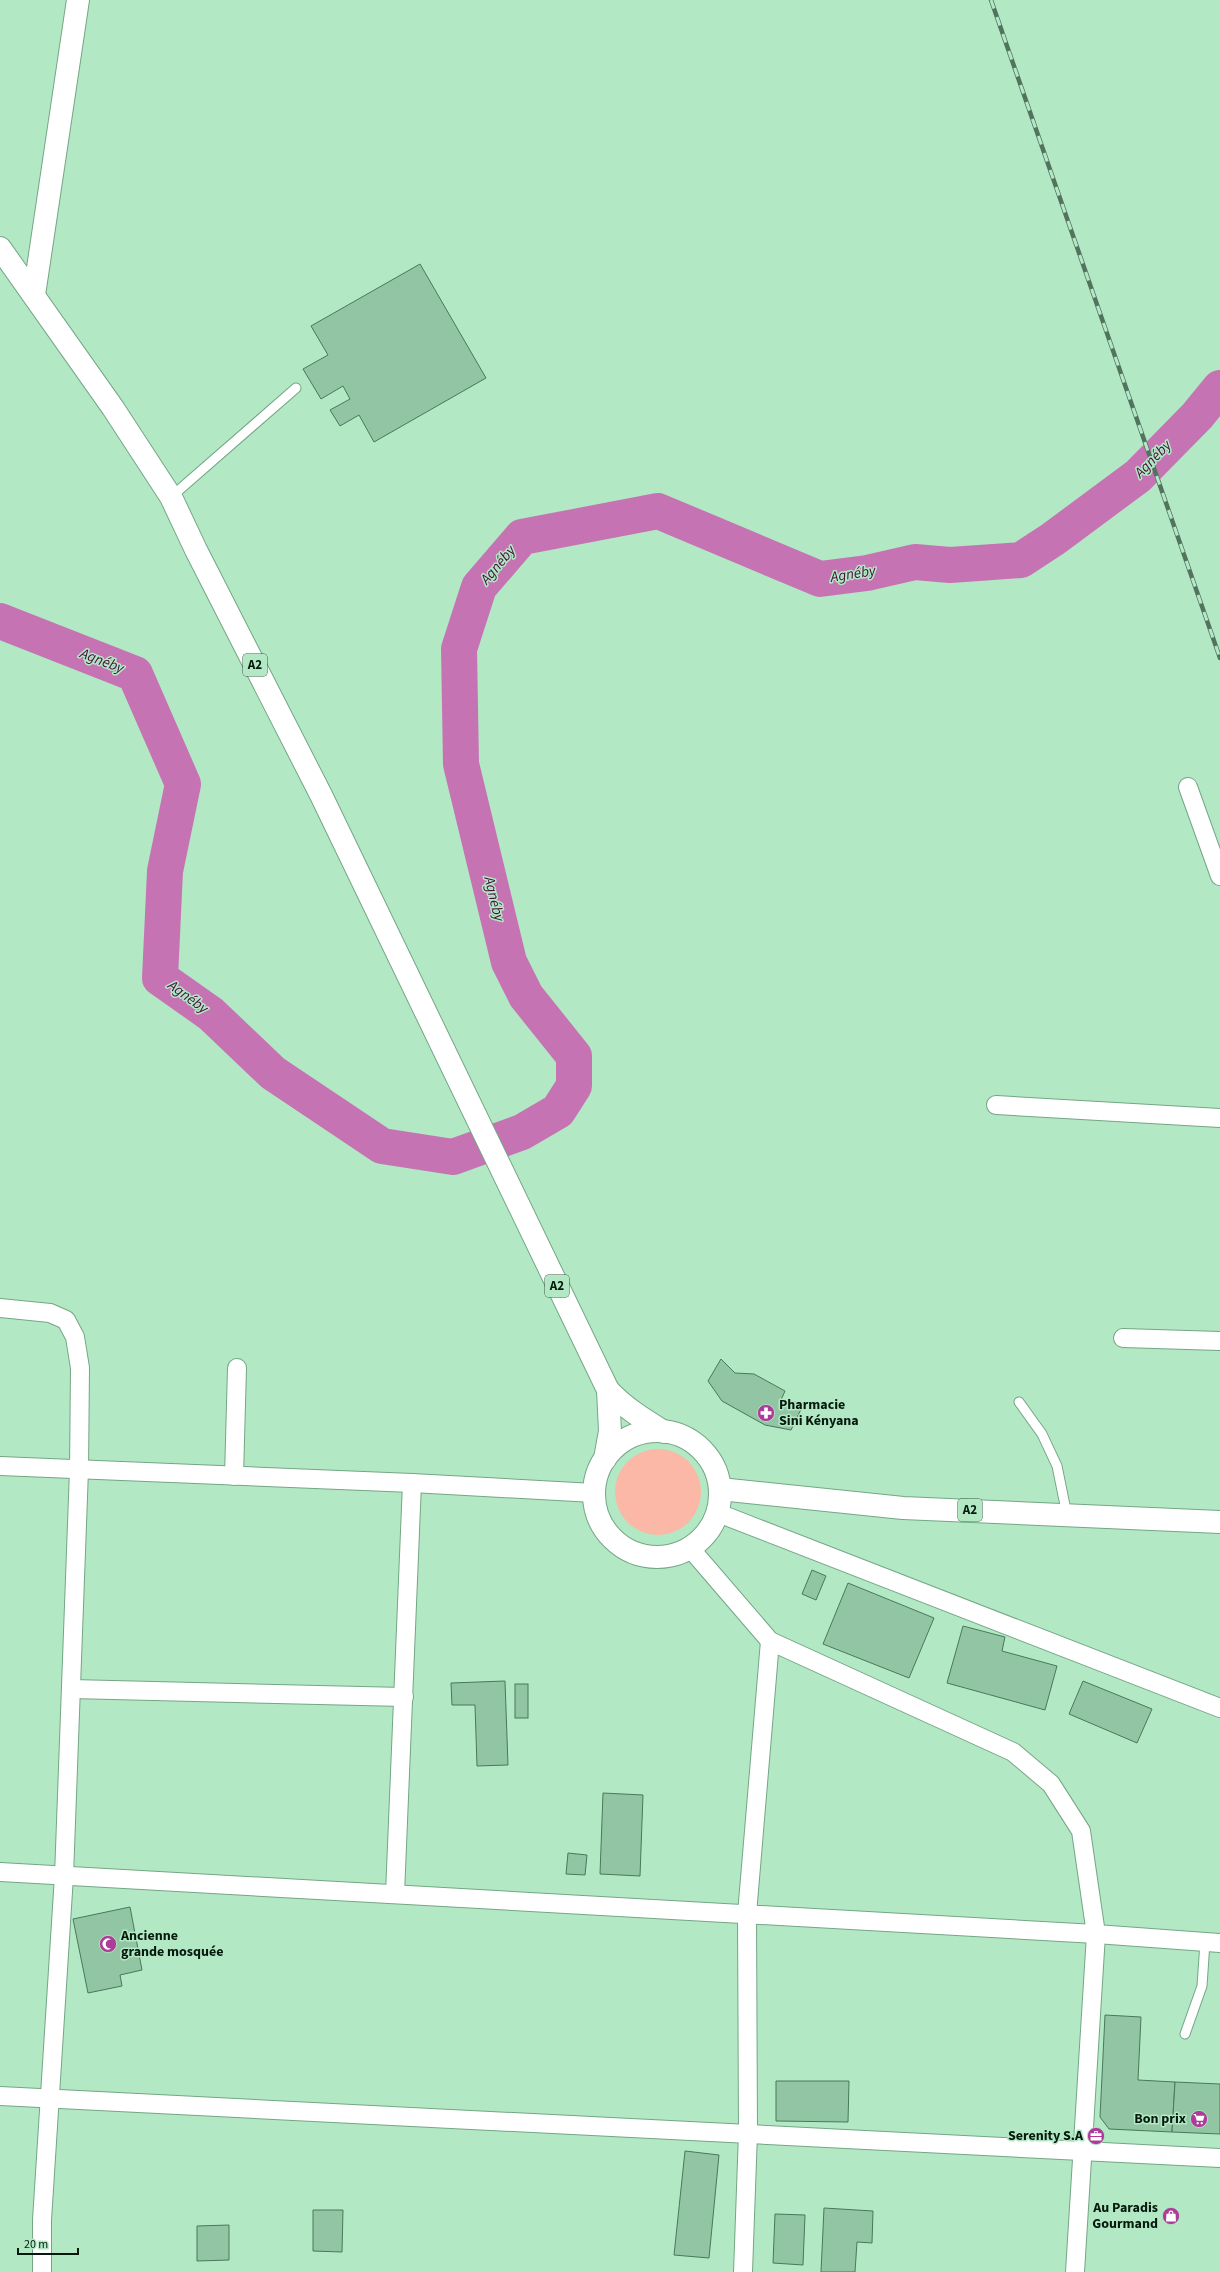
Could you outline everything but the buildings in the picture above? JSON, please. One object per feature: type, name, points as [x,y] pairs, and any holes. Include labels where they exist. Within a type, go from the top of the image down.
[{"type":"main road","points":[[34,295],[78,0]]},
{"type":"main road","name":"A2","points":[[0,248],[113,408],[171,497],[196,550],[321,795],[608,1390],[635,1414],[664,1432]]},
{"type":"main road","name":"A2","points":[[605,1459],[610,1431],[608,1390]]},
{"type":"main road","points":[[647,1432],[664,1432],[685,1438],[703,1450],[715,1468],[720,1489],[718,1513],[712,1527],[702,1539],[690,1548],[672,1555],[653,1557],[635,1553],[618,1543],[605,1529],[597,1512],[594,1493],[597,1475],[605,1459],[616,1447],[631,1437],[647,1432]]},
{"type":"main road","name":"A2","points":[[720,1489],[903,1508],[1067,1514],[1220,1522]]},
{"type":"street","points":[[1188,787],[1220,876]]},
{"type":"street","points":[[996,1105],[1220,1118]]},
{"type":"street","points":[[0,1308],[50,1313],[66,1320],[76,1337],[80,1368],[79,1470],[64,1876],[42,2220],[42,2272]]},
{"type":"street","points":[[1123,1338],[1220,1341]]},
{"type":"street","points":[[234,1476],[237,1368]]},
{"type":"street","points":[[0,1466],[412,1483],[594,1493]]},
{"type":"street","points":[[396,1894],[412,1483]]},
{"type":"street","points":[[718,1513],[1220,1708]]},
{"type":"street","points":[[690,1548],[770,1641],[1013,1752],[1052,1784],[1081,1831],[1096,1934],[1075,2272]]},
{"type":"street","points":[[743,2272],[748,2133],[747,1914],[770,1641]]},
{"type":"street","points":[[71,1689],[404,1697]]},
{"type":"street","points":[[0,1872],[1096,1934],[1212,1943]]},
{"type":"street","points":[[0,2096],[1220,2158]]},
{"type":"lane","points":[[171,497],[296,388]]},
{"type":"lane","points":[[1019,1402],[1042,1434],[1057,1466],[1067,1514]]},
{"type":"lane","points":[[1185,2034],[1202,1986],[1212,1943]]},
{"type":"shaded area","points":[[658,1449],[674,1452],[682,1456],[694,1468],[698,1476],[701,1492],[698,1508],[694,1516],[682,1528],[674,1532],[658,1535],[642,1532],[634,1528],[622,1516],[618,1508],[615,1492],[618,1476],[622,1468],[634,1456],[642,1452]]},
{"type":"waterway","name":"Agnéby","points":[[0,621],[135,674],[183,784],[165,871],[160,978],[211,1014],[273,1073],[382,1146],[453,1157],[522,1132],[558,1111],[574,1086],[574,1056],[526,996],[509,962],[461,764],[459,649],[479,587],[522,537],[658,511],[820,579],[867,573],[915,562],[950,565],[1021,560],[1053,539],[1138,476],[1197,416],[1220,388]]},
{"type":"railway","points":[[991,0],[1220,658]]},
{"type":"place","name":"Pharmacie Sini Kényana","points":[[766,1413]]},
{"type":"place","name":"Ancienne grande mosquée","points":[[108,1944]]},
{"type":"place","name":"Bon prix","points":[[1199,2119]]},
{"type":"place","name":"Serenity S.A","points":[[1096,2136]]},
{"type":"place","name":"Au Paradis Gourmand","points":[[1171,2216]]}]
